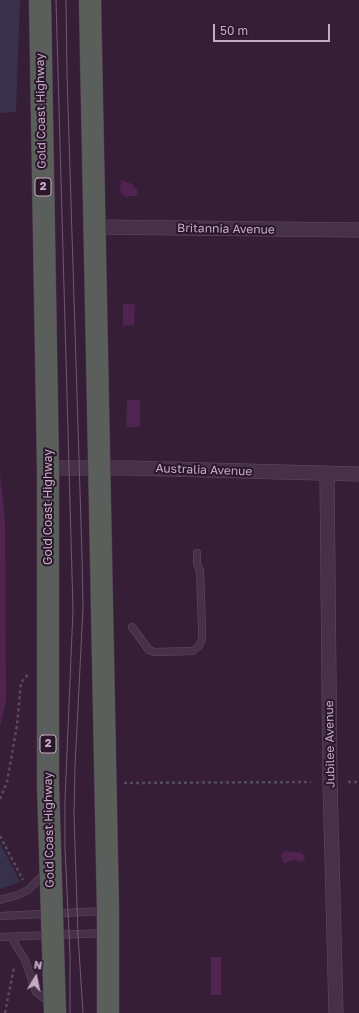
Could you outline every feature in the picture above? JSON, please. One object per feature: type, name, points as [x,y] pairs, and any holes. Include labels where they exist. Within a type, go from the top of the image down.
[{"type":"highway","name":"Gold Coast Highway","points":[[40,0],[48,468],[49,869],[55,1010]]},
{"type":"highway","points":[[90,0],[108,911],[108,1013]]},
{"type":"street","name":"Britannia Avenue","points":[[94,227],[359,230]]},
{"type":"street","name":"Australia Avenue","points":[[48,468],[359,474]]},
{"type":"street","name":"Jubilee Avenue","points":[[327,474],[330,782],[336,1013]]},
{"type":"lane","points":[[132,627],[149,650],[154,652],[193,651],[199,646],[202,639],[202,628],[200,570],[197,564],[197,552]]},
{"type":"lane","points":[[0,900],[18,895],[28,890],[49,869]]},
{"type":"lane","points":[[0,916],[108,911]]},
{"type":"lane","points":[[0,937],[108,933]]},
{"type":"lane","points":[[11,937],[25,960],[36,992],[55,1010]]},
{"type":"path","points":[[0,799],[7,782],[17,725],[21,683],[33,668]]},
{"type":"path","points":[[124,783],[312,782]]},
{"type":"path","points":[[348,782],[359,782]]},
{"type":"path","points":[[0,836],[23,880]]},
{"type":"path","points":[[5,1013],[14,967]]},
{"type":"shaded area","points":[[0,0],[20,0],[16,112],[0,113]]},
{"type":"shaded area","points":[[121,180],[132,184],[137,190],[138,196],[128,196],[127,198],[120,192]]},
{"type":"shaded area","points":[[123,304],[135,304],[134,325],[123,326]]},
{"type":"shaded area","points":[[127,400],[140,400],[140,427],[126,427]]},
{"type":"shaded area","points":[[0,473],[5,519],[6,701],[0,726]]},
{"type":"shaded area","points":[[0,843],[20,882],[0,889]]},
{"type":"shaded area","points":[[284,851],[302,853],[305,857],[304,860],[302,862],[293,860],[285,863],[283,862],[281,856]]},
{"type":"shaded area","points":[[211,957],[221,957],[221,995],[211,995]]},
{"type":"tram line","points":[[56,0],[73,610],[65,800],[65,848],[70,955],[70,1013]]},
{"type":"tram line","points":[[66,0],[83,608],[74,815],[78,935],[83,1013]]}]
